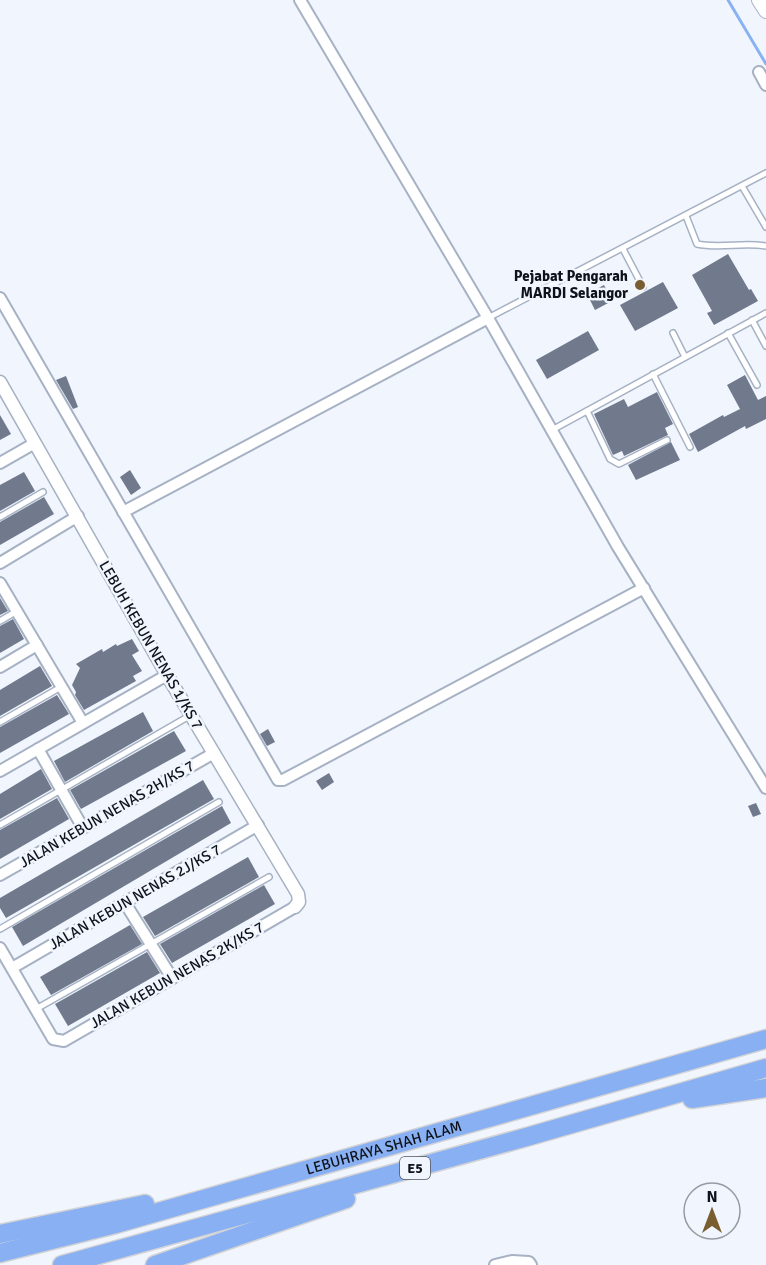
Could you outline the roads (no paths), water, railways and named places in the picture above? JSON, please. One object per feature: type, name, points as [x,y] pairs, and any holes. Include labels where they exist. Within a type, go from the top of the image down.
[{"type":"highway","points":[[621,1079],[766,1026]]},
{"type":"highway","name":"LEBUHRAYA SHAH ALAM","points":[[0,1253],[116,1224],[766,1039]]},
{"type":"highway","name":"LEBUHRAYA SHAH ALAM","points":[[62,1265],[530,1136],[766,1068]]},
{"type":"highway","points":[[155,1265],[530,1136],[698,1098],[766,1088]]},
{"type":"highway","points":[[0,1234],[147,1204],[238,1180],[338,1159]]},
{"type":"main road","points":[[759,0],[766,11]]},
{"type":"street","points":[[300,0],[644,588],[764,782]]},
{"type":"street","points":[[759,72],[766,85]]},
{"type":"street","points":[[0,298],[278,780],[283,780],[436,700],[644,588]]},
{"type":"street","points":[[123,512],[488,318]]},
{"type":"street","name":"LEBUH KEBUN NENAS 1/KS 7","points":[[0,382],[167,675],[298,894],[299,902],[295,907]]},
{"type":"street","points":[[0,463],[35,443]]},
{"type":"street","points":[[0,563],[78,516]]},
{"type":"street","points":[[0,583],[83,723]]},
{"type":"street","points":[[0,667],[37,645]]},
{"type":"street","points":[[0,771],[167,675]]},
{"type":"street","points":[[38,749],[83,828]]},
{"type":"street","name":"JALAN KEBUN NENAS 2H/KS 7","points":[[0,874],[214,753]]},
{"type":"street","name":"JALAN KEBUN NENAS 2J/KS 7","points":[[12,968],[258,825]]},
{"type":"street","points":[[125,903],[172,978]]},
{"type":"street","name":"JALAN KEBUN NENAS 2K/KS 7","points":[[36,1009],[53,1039],[64,1041],[295,907]]},
{"type":"street","points":[[0,948],[36,1009]]},
{"type":"street","points":[[495,1265],[520,1260],[529,1262],[531,1265]]},
{"type":"lane","points":[[488,318],[766,173]]},
{"type":"lane","points":[[742,186],[766,227]]},
{"type":"lane","points":[[686,216],[697,244],[766,246]]},
{"type":"lane","points":[[623,249],[643,287]]},
{"type":"lane","points":[[552,430],[766,313]]},
{"type":"lane","points":[[752,320],[766,346]]},
{"type":"lane","points":[[673,333],[685,357]]},
{"type":"lane","points":[[728,333],[757,385]]},
{"type":"lane","points":[[653,374],[690,447]]},
{"type":"lane","points":[[587,411],[610,459],[619,464],[667,440]]},
{"type":"lane","points":[[0,517],[43,492]]},
{"type":"lane","points":[[0,621],[17,611]]},
{"type":"lane","points":[[0,722],[62,687]]},
{"type":"lane","points":[[0,825],[191,715]]},
{"type":"lane","points":[[0,929],[219,802]]},
{"type":"lane","points":[[36,1009],[269,877]]},
{"type":"waterway","points":[[728,0],[766,64]]},
{"type":"place","name":"Pejabat Pengarah MARDI Selangor","points":[[640,285]]}]
